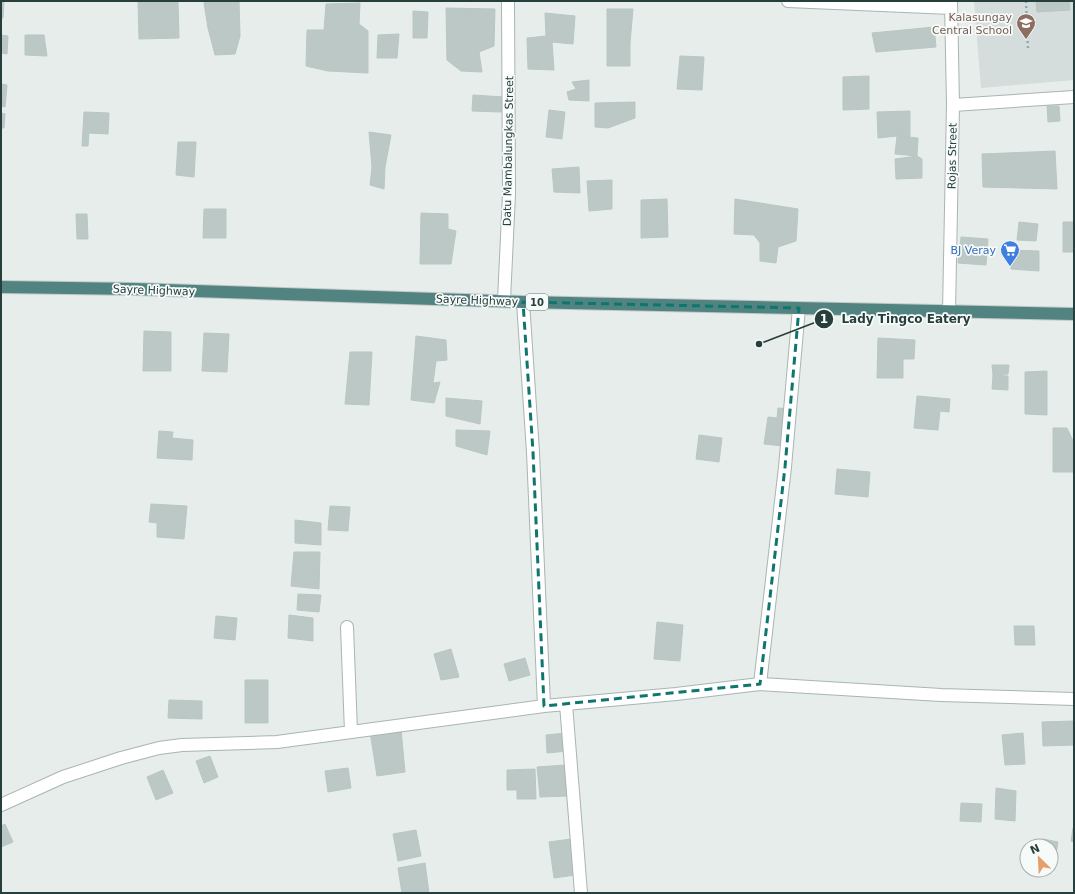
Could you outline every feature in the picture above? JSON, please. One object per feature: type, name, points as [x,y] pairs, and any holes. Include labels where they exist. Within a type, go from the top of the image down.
[{"type":"highway","name":"Sayre Highway","points":[[1,287],[143,289],[504,300],[523,302],[1074,314]]},
{"type":"street","name":"Datu Mambalungkas Street","points":[[504,300],[509,194],[508,1]]},
{"type":"street","points":[[788,1],[951,4]]},
{"type":"street","name":"Rojas Street","points":[[948,312],[953,105],[951,4]]},
{"type":"street","points":[[953,105],[1074,97]]},
{"type":"street","points":[[523,302],[533,452],[544,706]]},
{"type":"street","points":[[760,684],[785,467],[799,308]]},
{"type":"street","points":[[347,627],[351,732]]},
{"type":"street","points":[[1,805],[63,777],[121,758],[159,748],[277,742],[544,706],[676,694],[760,684],[941,695],[1074,699]]},
{"type":"street","points":[[566,704],[581,893]]},
{"type":"path","points":[[1026,1],[1028,50]]},
{"type":"highlighted area","points":[[523,302],[799,308],[785,467],[760,684],[544,706],[533,452]]},
{"type":"shaded area","name":"Kalasungay Central School","points":[[974,1],[1074,1],[1074,80],[981,88]]},
{"type":"building","points":[[1,1],[4,1],[3,18],[1,18]]},
{"type":"building","points":[[138,1],[178,1],[179,38],[139,39]]},
{"type":"building","points":[[205,1],[239,1],[240,36],[235,54],[215,55],[208,28],[204,3]]},
{"type":"building","points":[[1036,1],[1069,1],[1070,10],[1037,12]]},
{"type":"building","points":[[360,3],[359,24],[368,31],[368,73],[328,71],[306,66],[307,30],[324,30],[326,4]]},
{"type":"building","points":[[446,8],[495,9],[494,46],[479,52],[482,72],[461,71],[447,60]]},
{"type":"building","points":[[607,9],[633,9],[630,43],[630,66],[607,66]]},
{"type":"building","points":[[413,11],[428,12],[427,38],[413,38]]},
{"type":"building","points":[[545,13],[575,16],[573,44],[552,42],[554,70],[528,69],[527,38],[546,36]]},
{"type":"building","points":[[934,27],[936,47],[876,52],[872,33]]},
{"type":"building","points":[[399,34],[397,58],[377,58],[378,35]]},
{"type":"building","points":[[1,35],[8,36],[7,54],[1,53]]},
{"type":"building","points":[[25,35],[44,35],[47,56],[25,55]]},
{"type":"building","points":[[680,56],[704,57],[702,90],[677,89]]},
{"type":"building","points":[[869,76],[869,109],[843,110],[843,77]]},
{"type":"building","points":[[589,80],[589,101],[569,100],[567,92],[576,89],[572,82]]},
{"type":"building","points":[[1,84],[7,85],[5,107],[1,106]]},
{"type":"building","points":[[473,95],[504,97],[502,112],[472,111]]},
{"type":"building","points":[[635,102],[635,118],[608,128],[595,127],[595,103]]},
{"type":"building","points":[[1047,106],[1059,106],[1060,121],[1048,122]]},
{"type":"building","points":[[549,110],[565,112],[562,139],[546,137]]},
{"type":"building","points":[[910,111],[910,137],[897,136],[878,138],[877,112]]},
{"type":"building","points":[[84,112],[109,113],[108,134],[89,133],[88,146],[82,146]]},
{"type":"building","points":[[1,113],[5,114],[4,128],[1,128]]},
{"type":"building","points":[[369,132],[391,135],[385,167],[384,189],[370,185],[372,167]]},
{"type":"building","points":[[897,136],[918,138],[917,156],[895,154]]},
{"type":"building","points":[[178,142],[196,142],[194,177],[176,175]]},
{"type":"building","points":[[1055,151],[1057,189],[983,187],[982,154]]},
{"type":"building","points":[[917,156],[922,159],[922,178],[896,179],[895,159]]},
{"type":"building","points":[[579,167],[580,193],[554,192],[552,169]]},
{"type":"building","points":[[612,180],[612,209],[589,211],[587,181]]},
{"type":"building","points":[[667,199],[668,237],[641,238],[641,200]]},
{"type":"building","points":[[735,199],[798,209],[796,241],[778,247],[776,263],[760,261],[760,243],[754,235],[734,234]]},
{"type":"building","points":[[204,209],[226,209],[226,238],[203,238]]},
{"type":"building","points":[[421,213],[448,214],[448,229],[456,231],[451,264],[420,264]]},
{"type":"building","points":[[76,214],[87,214],[88,239],[77,239]]},
{"type":"building","points":[[1019,222],[1038,224],[1036,241],[1017,240]]},
{"type":"building","points":[[1063,222],[1074,222],[1074,252],[1063,252]]},
{"type":"building","points":[[961,237],[988,239],[986,265],[958,263]]},
{"type":"building","points":[[1011,250],[1039,251],[1039,271],[1011,269]]},
{"type":"building","points":[[144,331],[171,332],[171,371],[143,371]]},
{"type":"building","points":[[204,333],[229,334],[227,372],[202,371]]},
{"type":"building","points":[[416,336],[446,340],[447,360],[436,361],[433,383],[440,382],[434,403],[411,400]]},
{"type":"building","points":[[878,338],[915,340],[914,359],[903,359],[903,378],[877,378]]},
{"type":"building","points":[[350,352],[372,352],[369,405],[345,404]]},
{"type":"building","points":[[992,365],[1009,365],[1008,374],[993,375]]},
{"type":"building","points":[[1047,371],[1047,415],[1025,414],[1025,372]]},
{"type":"building","points":[[993,375],[1008,376],[1008,390],[992,389]]},
{"type":"building","points":[[917,396],[950,399],[949,412],[940,411],[938,430],[914,428]]},
{"type":"building","points":[[446,398],[482,401],[480,424],[446,416]]},
{"type":"building","points":[[778,408],[788,409],[784,446],[764,444],[768,417],[777,418]]},
{"type":"building","points":[[1053,428],[1067,428],[1074,441],[1074,472],[1053,472]]},
{"type":"building","points":[[456,430],[490,431],[487,455],[456,446]]},
{"type":"building","points":[[159,431],[173,432],[172,438],[193,440],[192,460],[157,458]]},
{"type":"building","points":[[699,435],[722,438],[719,462],[696,459]]},
{"type":"building","points":[[837,469],[870,472],[868,497],[835,494]]},
{"type":"building","points":[[151,504],[187,506],[184,539],[157,537],[157,523],[149,522]]},
{"type":"building","points":[[330,506],[350,507],[348,531],[328,530]]},
{"type":"building","points":[[295,520],[321,523],[321,545],[295,543]]},
{"type":"building","points":[[294,552],[320,552],[319,589],[291,586]]},
{"type":"building","points":[[298,594],[321,595],[319,612],[297,610]]},
{"type":"building","points":[[289,615],[313,618],[313,641],[288,638]]},
{"type":"building","points":[[216,616],[237,618],[235,640],[214,638]]},
{"type":"building","points":[[657,622],[683,625],[680,661],[654,659]]},
{"type":"building","points":[[1014,626],[1034,626],[1035,645],[1015,645]]},
{"type":"building","points":[[451,649],[459,677],[441,680],[434,654]]},
{"type":"building","points":[[525,658],[530,675],[509,681],[504,664]]},
{"type":"building","points":[[245,680],[268,680],[268,723],[245,723]]},
{"type":"building","points":[[169,700],[202,701],[202,719],[168,718]]},
{"type":"building","points":[[1074,721],[1074,745],[1043,746],[1042,722]]},
{"type":"building","points":[[401,729],[405,772],[377,776],[370,732]]},
{"type":"building","points":[[566,733],[568,751],[547,753],[546,735]]},
{"type":"building","points":[[1023,733],[1025,764],[1005,765],[1002,735]]},
{"type":"building","points":[[210,756],[218,777],[204,783],[196,761]]},
{"type":"building","points":[[566,765],[568,796],[540,797],[537,767]]},
{"type":"building","points":[[348,768],[351,788],[328,792],[325,771]]},
{"type":"building","points":[[535,769],[536,799],[517,799],[517,790],[507,790],[507,770]]},
{"type":"building","points":[[163,770],[173,793],[156,800],[147,777]]},
{"type":"building","points":[[996,788],[1016,791],[1015,821],[995,819]]},
{"type":"building","points":[[961,803],[982,804],[981,822],[960,821]]},
{"type":"building","points":[[5,824],[13,842],[1,847],[1,826]]},
{"type":"building","points":[[1073,828],[1074,829],[1074,842],[1071,841]]},
{"type":"building","points":[[416,830],[421,856],[398,861],[393,834]]},
{"type":"building","points":[[571,839],[575,875],[554,878],[549,842]]},
{"type":"building","points":[[425,863],[429,893],[402,893],[398,868]]},
{"type":"place","name":"Kalasungay Central School","points":[[1026,40]]},
{"type":"place","name":"BJ Veray","points":[[1010,267]]},
{"type":"place","name":"Lady Tingco Eatery","points":[[759,344]]}]
